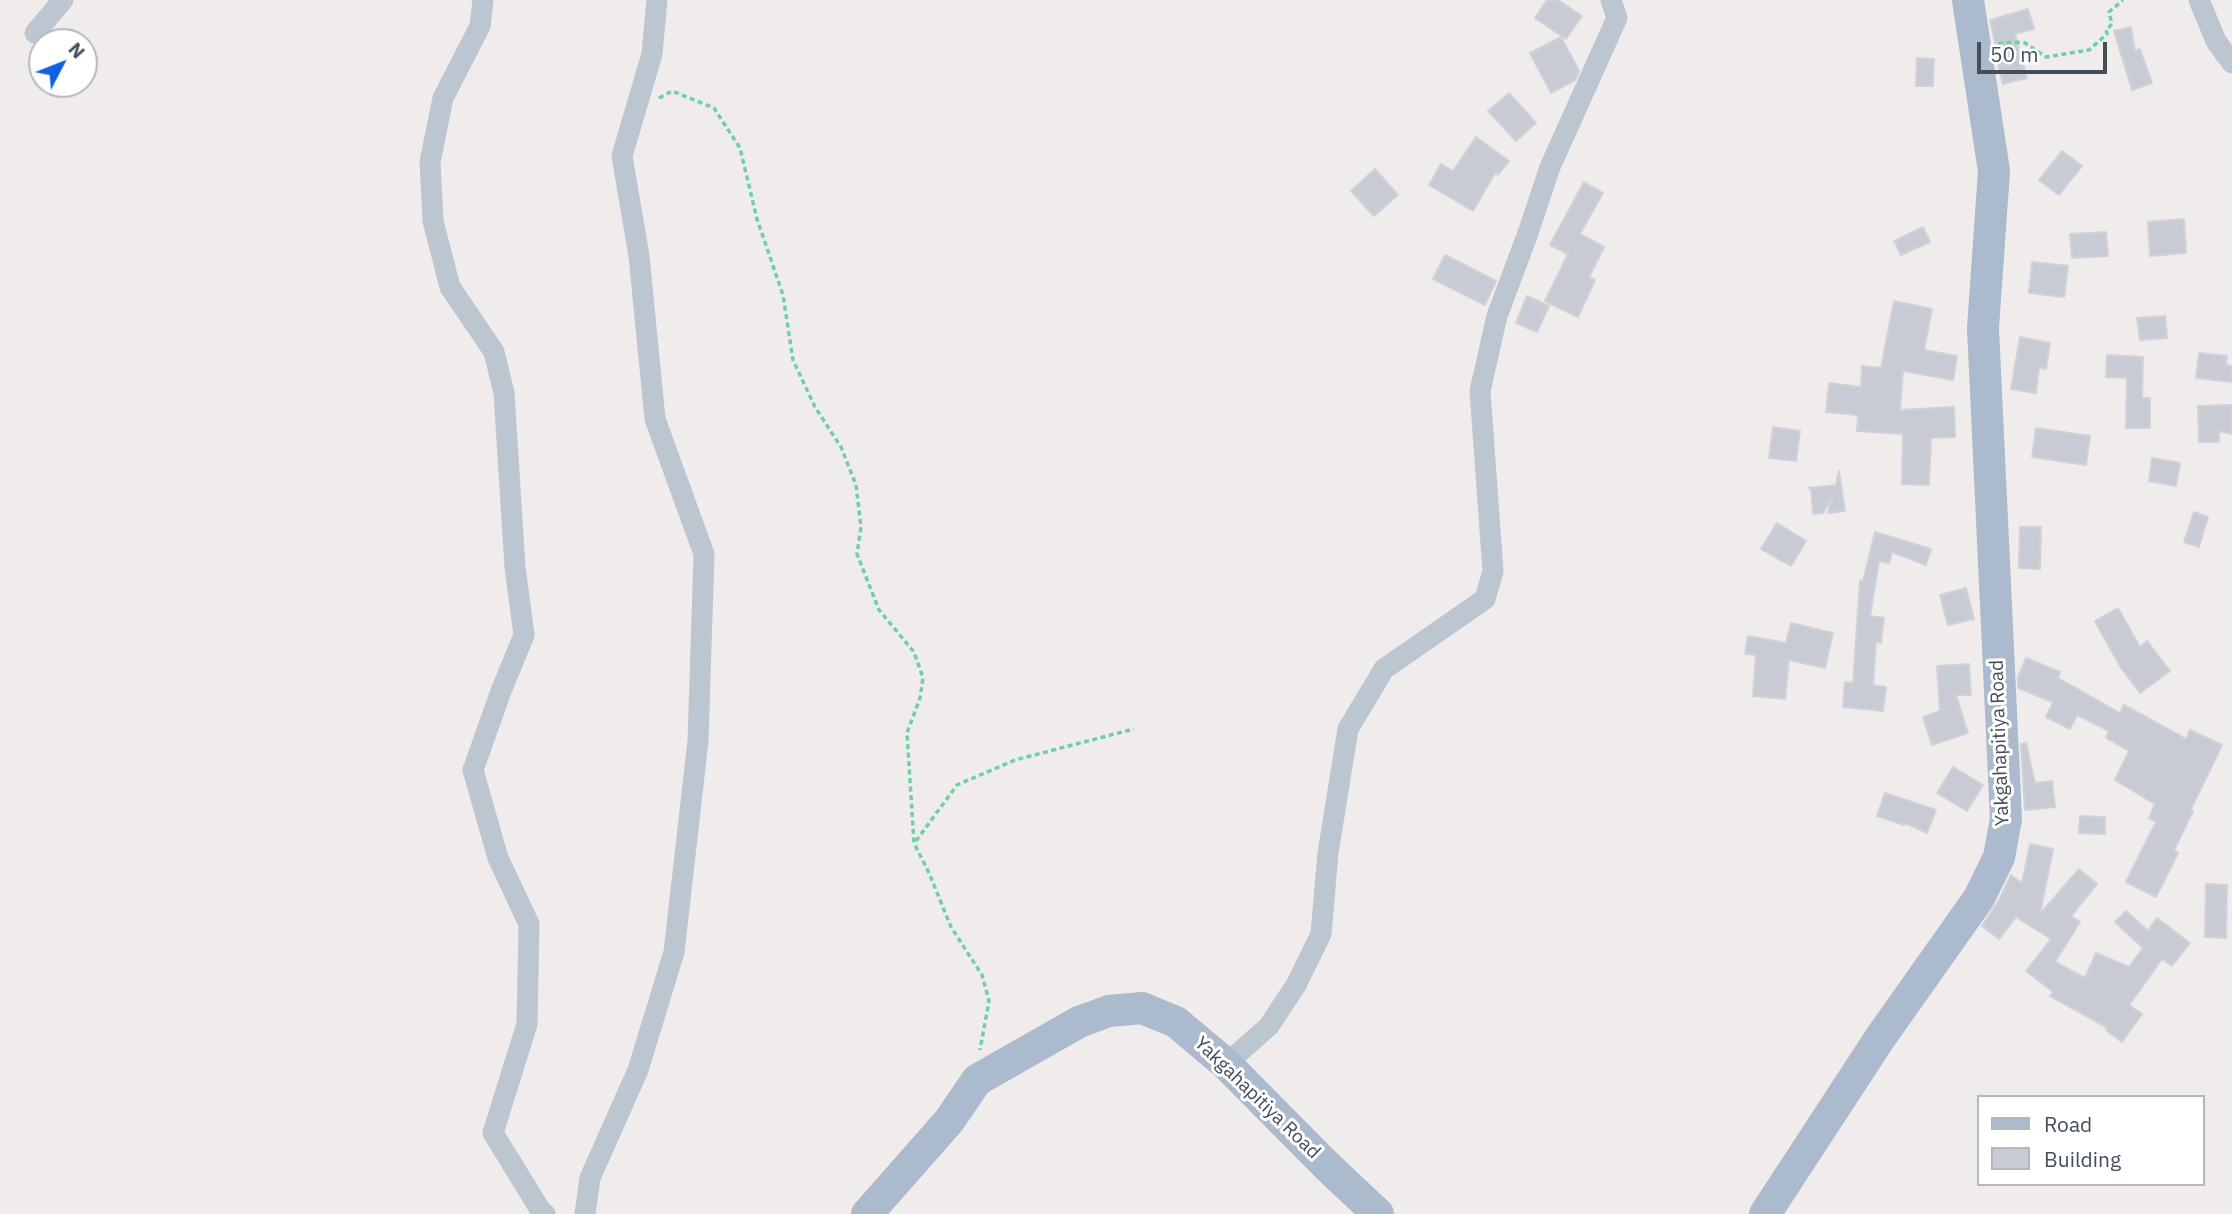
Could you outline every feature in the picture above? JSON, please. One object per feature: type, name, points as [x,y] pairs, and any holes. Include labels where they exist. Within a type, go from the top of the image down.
[{"type":"main road","name":"Yakgahapitiya Road","points":[[1765,1214],[1880,1038],[1979,898],[1999,857],[2006,819],[1983,328],[1994,171],[1968,0]]},
{"type":"main road","name":"Yakgahapitiya Road","points":[[867,1214],[949,1121],[977,1080],[1079,1022],[1108,1011],[1142,1008],[1177,1022],[1226,1063],[1378,1214]]},
{"type":"street","points":[[39,28],[63,0]]},
{"type":"street","points":[[483,0],[480,26],[443,98],[430,162],[433,221],[450,288],[494,352],[504,393],[515,567],[524,635],[473,770],[498,858],[529,924],[527,1024],[493,1133],[545,1214]]},
{"type":"street","points":[[585,1214],[590,1178],[638,1070],[674,952],[698,741],[704,554],[655,419],[639,256],[622,156],[652,54],[657,0]]},
{"type":"street","points":[[1226,1063],[1269,1026],[1296,985],[1321,934],[1328,853],[1348,729],[1384,669],[1485,599],[1493,571],[1480,391],[1497,316],[1550,167],[1617,18],[1611,0]]},
{"type":"street","points":[[2199,0],[2217,41],[2232,63]]},
{"type":"path","points":[[1975,48],[2025,43],[2046,57],[2089,50],[2107,34],[2106,30],[2112,24],[2109,12],[2123,0]]},
{"type":"path","points":[[637,111],[672,91],[714,108],[740,148],[757,219],[783,295],[793,360],[815,407],[841,447],[856,485],[861,527],[857,554],[879,610],[914,652],[923,678],[920,698],[907,733],[914,842],[951,927],[982,975],[989,1001],[981,1033],[977,1080]]},
{"type":"path","points":[[914,842],[957,785],[1014,760],[1134,729]]},
{"type":"building","points":[[1547,0],[1558,0],[1582,16],[1566,39],[1535,18]]},
{"type":"building","points":[[2028,9],[2034,29],[2015,34],[2027,78],[2003,84],[1990,20]]},
{"type":"building","points":[[2131,27],[2135,51],[2140,49],[2152,83],[2132,90],[2114,31]]},
{"type":"building","points":[[1561,37],[1579,71],[1575,80],[1551,93],[1530,53]]},
{"type":"building","points":[[1917,58],[1934,59],[1933,86],[1916,86]]},
{"type":"building","points":[[1509,93],[1536,123],[1516,141],[1488,111]]},
{"type":"building","points":[[1476,137],[1509,161],[1498,175],[1495,173],[1473,211],[1429,185],[1441,164],[1453,171]]},
{"type":"building","points":[[2062,151],[2082,166],[2059,195],[2039,180]]},
{"type":"building","points":[[1375,169],[1398,195],[1374,216],[1351,191]]},
{"type":"building","points":[[1584,182],[1603,193],[1580,234],[1604,247],[1589,277],[1595,280],[1578,317],[1545,301],[1568,254],[1550,245]]},
{"type":"building","points":[[2184,219],[2186,253],[2150,256],[2148,222]]},
{"type":"building","points":[[1923,227],[1930,242],[1901,255],[1894,241]]},
{"type":"building","points":[[2106,232],[2108,256],[2072,258],[2070,234]]},
{"type":"building","points":[[1445,255],[1496,281],[1485,305],[1433,279]]},
{"type":"building","points":[[2032,262],[2068,266],[2064,297],[2029,293]]},
{"type":"building","points":[[1527,296],[1549,306],[1537,332],[1516,323]]},
{"type":"building","points":[[1894,301],[1932,309],[1924,350],[1957,356],[1953,380],[1903,371],[1900,410],[1954,407],[1955,437],[1931,438],[1929,485],[1902,484],[1903,434],[1857,431],[1858,415],[1826,412],[1829,383],[1861,387],[1862,366],[1881,368]]},
{"type":"building","points":[[2165,316],[2167,338],[2140,340],[2137,318]]},
{"type":"building","points":[[2020,337],[2050,343],[2046,369],[2039,367],[2036,393],[2011,389]]},
{"type":"building","points":[[2199,353],[2227,356],[2226,365],[2232,366],[2232,382],[2196,378]]},
{"type":"building","points":[[2107,355],[2143,357],[2142,398],[2150,398],[2150,428],[2126,428],[2127,378],[2106,377]]},
{"type":"building","points":[[2232,405],[2232,434],[2219,431],[2219,442],[2199,442],[2198,406]]},
{"type":"building","points":[[1773,427],[1800,431],[1796,461],[1769,458]]},
{"type":"building","points":[[2036,428],[2090,436],[2086,465],[2032,457]]},
{"type":"building","points":[[2152,458],[2180,463],[2176,486],[2149,481]]},
{"type":"building","points":[[1839,471],[1845,511],[1828,513],[1832,498],[1823,513],[1813,514],[1811,489],[1808,488],[1836,485]]},
{"type":"building","points":[[2194,512],[2208,517],[2199,547],[2184,542]]},
{"type":"building","points":[[1777,523],[1806,541],[1791,566],[1761,549]]},
{"type":"building","points":[[2020,527],[2041,527],[2040,569],[2019,568]]},
{"type":"building","points":[[1875,532],[1931,549],[1926,565],[1892,552],[1889,563],[1879,561],[1870,616],[1884,618],[1881,643],[1876,642],[1873,685],[1886,687],[1883,711],[1843,707],[1845,682],[1853,683],[1860,581],[1863,581]]},
{"type":"building","points":[[1966,588],[1974,619],[1948,625],[1940,595]]},
{"type":"building","points":[[2118,608],[2140,647],[2147,641],[2170,671],[2140,693],[2121,668],[2095,621]]},
{"type":"building","points":[[1791,623],[1833,633],[1825,668],[1789,660],[1785,699],[1753,696],[1756,655],[1745,654],[1748,636],[1786,643]]},
{"type":"building","points":[[2026,658],[2060,672],[2058,678],[2120,713],[2124,705],[2186,739],[2190,730],[2222,745],[2191,809],[2193,811],[2174,850],[2178,853],[2156,897],[2126,882],[2156,822],[2149,818],[2155,804],[2115,780],[2129,751],[2106,738],[2109,731],[2077,715],[2070,729],[2046,717],[2053,702],[2018,688],[2018,677]]},
{"type":"building","points":[[1969,664],[1971,695],[1956,695],[1968,733],[1932,745],[1923,717],[1940,711],[1937,666]]},
{"type":"building","points":[[2026,743],[2035,783],[2052,781],[2055,807],[2025,810],[2021,744]]},
{"type":"building","points":[[1953,767],[1983,785],[1967,811],[1937,793]]},
{"type":"building","points":[[1885,793],[1936,810],[1927,833],[1905,823],[1904,825],[1877,816]]},
{"type":"building","points":[[2080,816],[2105,817],[2105,834],[2079,833]]},
{"type":"building","points":[[2030,844],[2053,849],[2040,914],[2079,869],[2097,884],[2071,916],[2080,922],[2055,962],[2085,978],[2096,953],[2129,967],[2143,948],[2115,922],[2126,911],[2148,931],[2157,918],[2190,943],[2172,966],[2162,959],[2129,1005],[2142,1014],[2122,1042],[2106,1030],[2108,1028],[2050,996],[2053,992],[2026,971],[2051,939],[2016,917],[1999,939],[1982,926],[2011,875],[2022,883]]},
{"type":"building","points":[[2206,884],[2227,885],[2226,938],[2205,937]]}]
